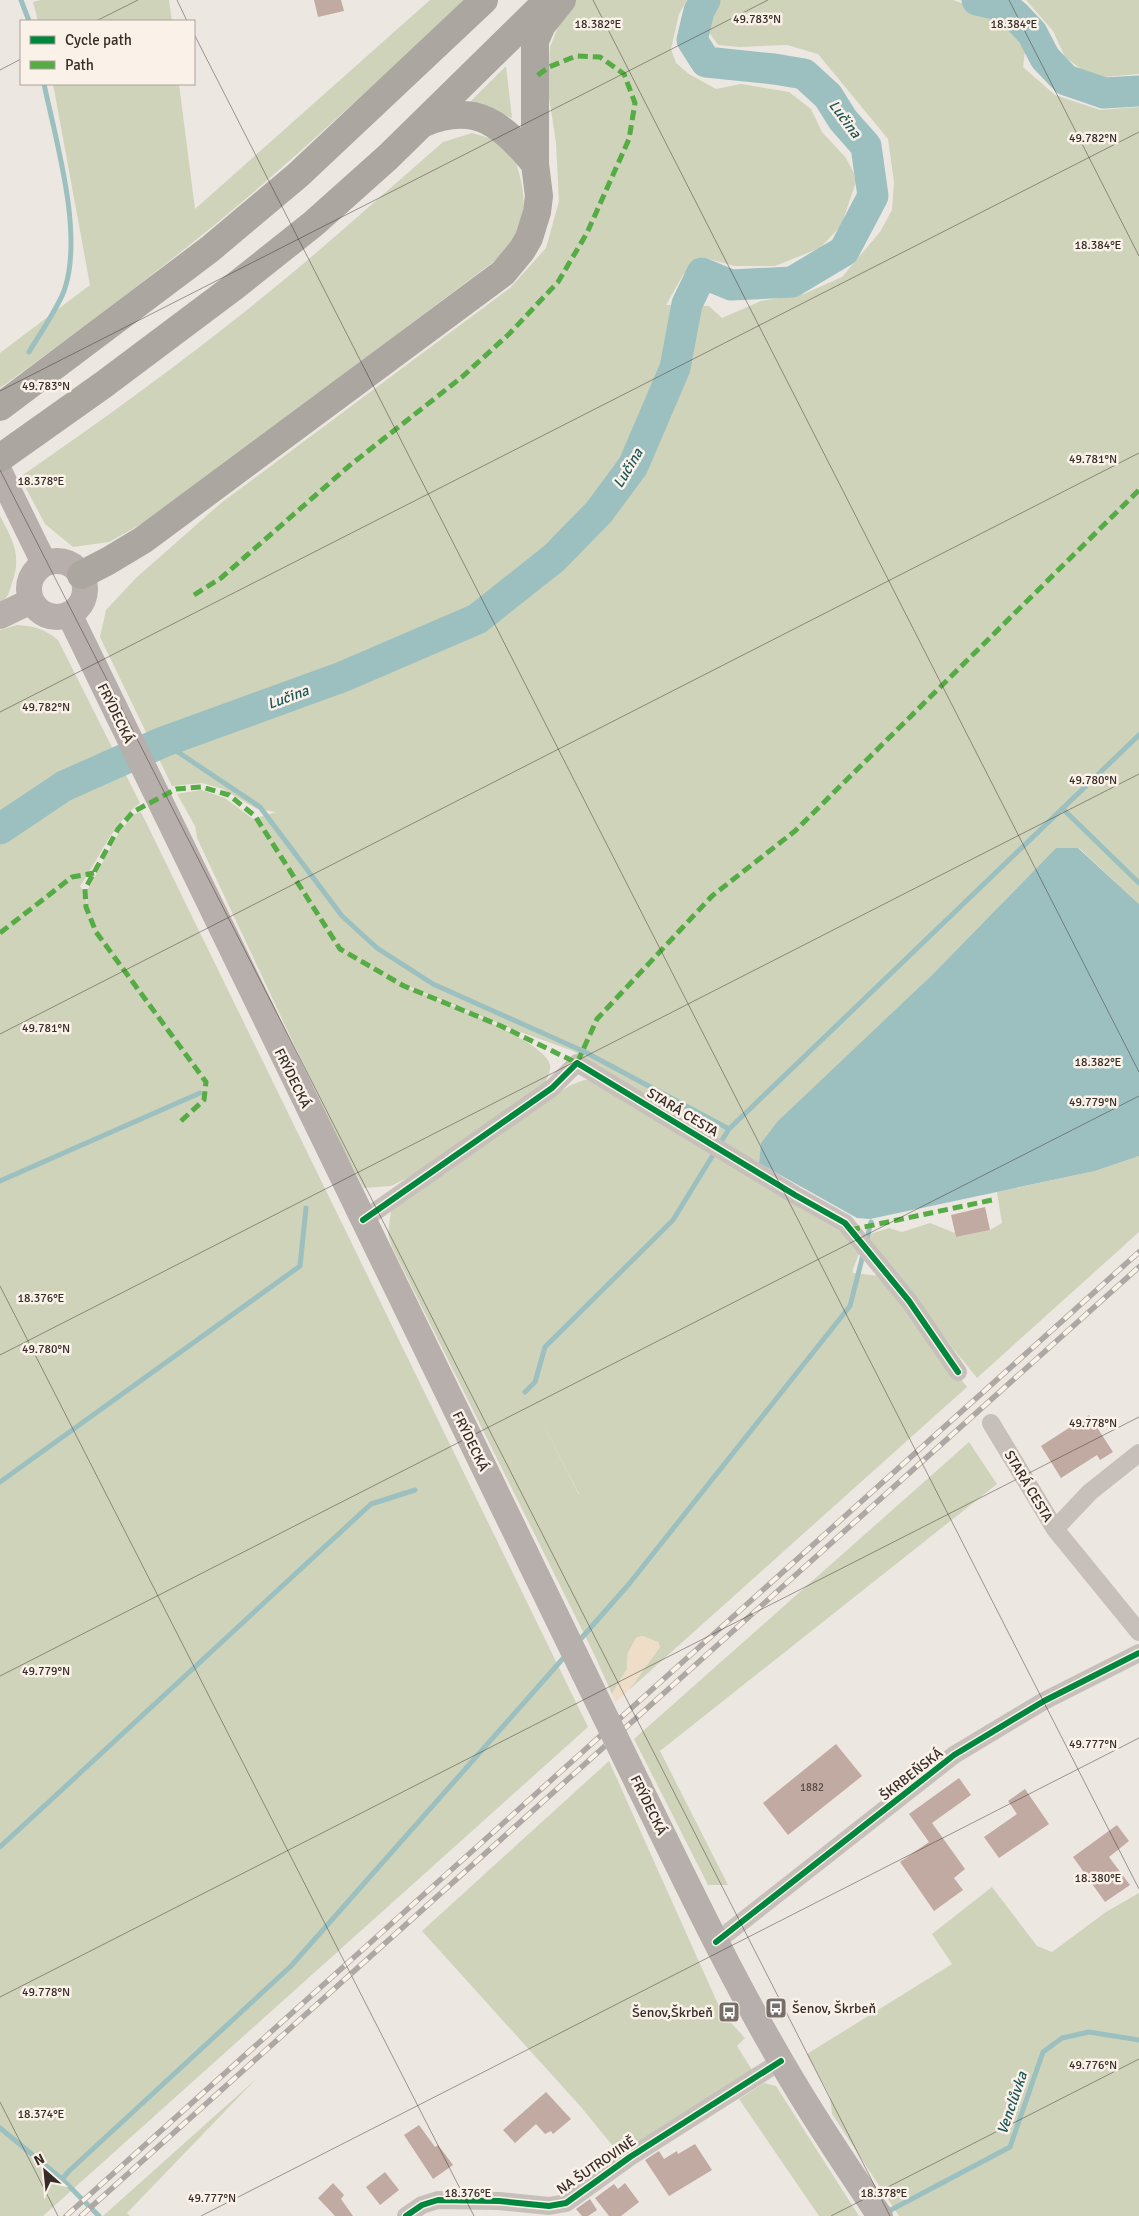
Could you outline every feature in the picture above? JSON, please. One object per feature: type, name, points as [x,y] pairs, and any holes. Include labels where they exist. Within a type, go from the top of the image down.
[{"type":"highway","points":[[0,407],[210,249],[298,175],[484,0]]},
{"type":"highway","points":[[388,156],[548,0]]},
{"type":"highway","points":[[81,575],[143,540],[503,273],[522,250],[534,226],[539,196],[535,164],[536,41],[542,25],[562,0]]},
{"type":"highway","points":[[0,458],[104,386],[235,286],[313,224],[424,123],[447,115],[464,113],[496,124],[514,139],[535,164]]},
{"type":"main road","points":[[0,472],[44,563]]},
{"type":"main road","points":[[63,561],[72,565],[81,575],[85,590],[83,600],[69,614],[58,617],[47,615],[38,610],[31,601],[28,591],[30,580],[35,570],[44,563],[63,561]]},
{"type":"main road","points":[[0,616],[31,601]]},
{"type":"main road","name":"FRÝDECKÁ","points":[[69,614],[175,835],[716,1942],[810,2111],[880,2216]]},
{"type":"street","name":"STARÁ CESTA","points":[[363,1220],[552,1088],[577,1063],[795,1195],[845,1223],[909,1301],[958,1372]]},
{"type":"street","name":"STARÁ CESTA","points":[[991,1423],[1055,1529],[1090,1492],[1139,1453]]},
{"type":"street","points":[[1055,1529],[1139,1632]]},
{"type":"street","name":"ŠKRBEŇSKÁ","points":[[716,1942],[954,1756],[1044,1701],[1139,1653]]},
{"type":"street","name":"NA ŠUTROVINĚ","points":[[406,2216],[422,2205],[438,2200],[499,2201],[549,2206],[566,2203],[630,2158],[781,2061]]},
{"type":"green space","points":[[41,0],[169,0],[172,20],[38,20],[33,2]]},
{"type":"green space","points":[[430,0],[464,0],[387,73],[224,217],[129,292],[0,388],[0,353],[90,285],[53,85],[179,85],[195,209]]},
{"type":"green space","points":[[576,0],[687,0],[679,14],[671,49],[676,63],[689,74],[716,89],[741,84],[789,92],[811,109],[822,132],[846,158],[857,179],[841,226],[820,248],[775,266],[734,266],[702,257],[683,275],[666,305],[709,306],[722,318],[761,301],[804,294],[842,277],[880,232],[892,210],[894,182],[888,139],[818,54],[787,45],[739,47],[718,45],[708,31],[720,0],[953,0],[1003,18],[1025,51],[1023,67],[1055,95],[1100,110],[1139,107],[1139,904],[1079,848],[1056,848],[931,976],[761,1143],[759,1163],[573,1051],[515,1030],[410,987],[410,989],[488,1021],[530,1044],[544,1055],[550,1065],[549,1072],[545,1084],[441,1157],[391,1186],[364,1188],[345,1153],[197,838],[195,826],[177,794],[201,790],[225,798],[253,819],[276,812],[257,809],[223,789],[202,783],[172,786],[100,637],[106,610],[136,578],[221,503],[510,288],[546,248],[559,201],[556,143],[548,91],[550,47],[564,12]]},
{"type":"green space","points":[[1026,0],[1139,0],[1139,74],[1093,78],[1065,57],[1053,31]]},
{"type":"green space","points":[[506,66],[512,118],[470,102]]},
{"type":"green space","points":[[472,133],[493,139],[513,152],[519,172],[524,201],[522,221],[516,237],[504,254],[147,521],[109,542],[73,547],[45,524],[20,477],[128,400],[234,320],[303,264],[443,142]]},
{"type":"green space","points":[[0,516],[15,548],[16,565],[8,594],[0,603]]},
{"type":"green space","points":[[17,625],[39,629],[58,640],[140,803],[121,821],[80,886],[85,893],[87,905],[88,889],[120,831],[135,814],[141,812],[588,1727],[43,2216],[0,2216],[0,630]]},
{"type":"green space","points":[[584,1080],[595,1080],[847,1234],[859,1254],[853,1273],[880,1276],[967,1387],[629,1690],[660,1647],[658,1642],[642,1636],[636,1638],[628,1653],[627,1669],[612,1694],[594,1654],[392,1247],[388,1234],[391,1210],[539,1105],[571,1085]],"holes":[[[537,1412],[579,1494],[579,1495]]]},
{"type":"green space","points":[[1139,1156],[1139,1232],[977,1378],[904,1281],[864,1236],[889,1228],[902,1232],[930,1223],[955,1233],[956,1237],[990,1230],[1002,1223],[997,1192],[1095,1171]]},
{"type":"green space","points":[[969,1442],[997,1484],[660,1751],[728,1885],[708,1885],[634,1739]]},
{"type":"green space","points":[[609,1761],[722,2013],[745,2038],[737,2046],[752,2070],[730,2086],[664,2125],[632,2147],[616,2150],[581,2107],[422,1931]]},
{"type":"green space","points":[[992,1887],[1037,1946],[1052,1952],[1106,1912],[1139,1893],[1139,2216],[899,2216],[832,2114],[830,2096],[807,2054],[952,1964],[932,1934]]},
{"type":"green space","points":[[257,2078],[127,2213],[130,2216],[103,2216]]},
{"type":"green space","points":[[764,2083],[776,2086],[859,2216],[819,2216],[739,2099]]},
{"type":"sand","points":[[642,1636],[658,1642],[660,1647],[629,1690],[615,1702],[612,1694],[627,1669],[628,1653],[636,1638]]},
{"type":"water","points":[[1056,848],[1078,848],[1139,904],[1139,1156],[1095,1171],[870,1219],[857,1218],[759,1163],[761,1143],[778,1121],[931,976]]},
{"type":"building","points":[[314,0],[341,0],[344,11],[318,17]]},
{"type":"building","points":[[985,1207],[990,1230],[956,1237],[951,1215]]},
{"type":"building","points":[[1089,1415],[1113,1452],[1100,1460],[1097,1455],[1061,1478],[1041,1446]]},
{"type":"building","points":[[836,1744],[862,1776],[788,1835],[763,1803]]},
{"type":"building","points":[[959,1778],[971,1795],[932,1823],[965,1869],[954,1878],[963,1890],[934,1911],[900,1862],[929,1842],[909,1814]]},
{"type":"building","points":[[1025,1789],[1049,1824],[999,1858],[984,1837],[1017,1814],[1008,1801]]},
{"type":"building","points":[[1117,1825],[1129,1841],[1109,1857],[1130,1885],[1105,1902],[1073,1857]]},
{"type":"building","points":[[546,2092],[571,2119],[553,2134],[551,2131],[545,2134],[536,2124],[515,2143],[503,2130]]},
{"type":"building","points":[[419,2125],[435,2147],[438,2145],[453,2165],[433,2179],[404,2135]]},
{"type":"building","points":[[695,2144],[712,2170],[669,2196],[645,2160],[659,2151],[664,2159],[677,2151],[678,2154]]},
{"type":"building","points":[[385,2172],[399,2190],[380,2205],[366,2187]]},
{"type":"building","points":[[333,2183],[344,2195],[341,2199],[353,2216],[335,2216],[318,2198]]},
{"type":"building","points":[[625,2183],[639,2202],[621,2216],[609,2216],[595,2198],[614,2184],[618,2189]]},
{"type":"building","points":[[590,2199],[597,2210],[588,2216],[582,2216],[576,2209]]},
{"type":"waterway","points":[[21,0],[29,20]]},
{"type":"waterway","name":"Lučina","points":[[0,829],[64,786],[163,742],[342,677],[477,619],[554,558],[599,512],[633,466],[675,368],[687,304],[702,273],[731,285],[792,282],[844,251],[873,196],[866,146],[843,120],[828,96],[804,74],[706,62],[692,40],[699,11],[705,0]]},
{"type":"waterway","name":"Lučina","points":[[977,0],[1004,6],[1015,15],[1032,33],[1045,58],[1066,80],[1104,93],[1139,91]]},
{"type":"waterway","points":[[29,352],[62,295],[70,265],[71,241],[66,186],[44,85]]},
{"type":"waterway","points":[[525,1392],[535,1382],[545,1347],[673,1220],[729,1129],[1139,735]]},
{"type":"waterway","points":[[163,742],[260,807],[342,916],[377,948],[433,984],[585,1052],[729,1129]]},
{"type":"waterway","points":[[1063,809],[1139,883]]},
{"type":"waterway","points":[[0,1181],[200,1093]]},
{"type":"waterway","points":[[0,1482],[300,1266],[306,1208]]},
{"type":"waterway","points":[[866,1243],[871,1222]]},
{"type":"waterway","points":[[578,1642],[629,1584],[850,1306],[864,1251]]},
{"type":"waterway","points":[[0,1847],[371,1504],[415,1490]]},
{"type":"waterway","points":[[62,2179],[291,1966],[567,1654]]},
{"type":"waterway","name":"Venclůvka","points":[[887,2212],[1010,2147],[1043,2052],[1062,2038],[1089,2032],[1139,2040]]},
{"type":"waterway","name":"Venclůvka","points":[[0,2128],[62,2179],[99,2216]]},
{"type":"railway","points":[[66,2216],[1139,1252]]},
{"type":"railway","points":[[81,2216],[1139,1267]]},
{"type":"marked path","points":[[194,595],[221,578],[349,466],[462,377],[509,334],[558,282],[587,233],[629,139],[635,103],[624,74],[600,57],[576,56],[549,67],[534,78]]},
{"type":"marked path","points":[[181,1121],[204,1100],[206,1082],[96,932],[86,907],[85,889],[118,829],[133,812],[176,789],[202,787],[229,795],[255,816],[340,949],[404,986],[501,1026],[577,1063],[597,1019],[712,896],[795,831],[1139,490]]},
{"type":"marked path","points":[[0,933],[72,877],[94,873]]},
{"type":"marked path","points":[[850,1230],[992,1200]]},
{"type":"cycle path","points":[[363,1220],[552,1088],[577,1063],[795,1195],[845,1223],[909,1301],[958,1372]]},
{"type":"cycle path","points":[[716,1942],[954,1755],[1044,1701],[1139,1653]]},
{"type":"cycle path","points":[[406,2216],[422,2205],[438,2200],[499,2201],[549,2206],[566,2203],[630,2157],[781,2061]]},
{"type":"place","name":"Šenov, Škrbeň","points":[[776,2008]]},
{"type":"place","name":"Šenov,Škrbeň","points":[[729,2012]]}]
